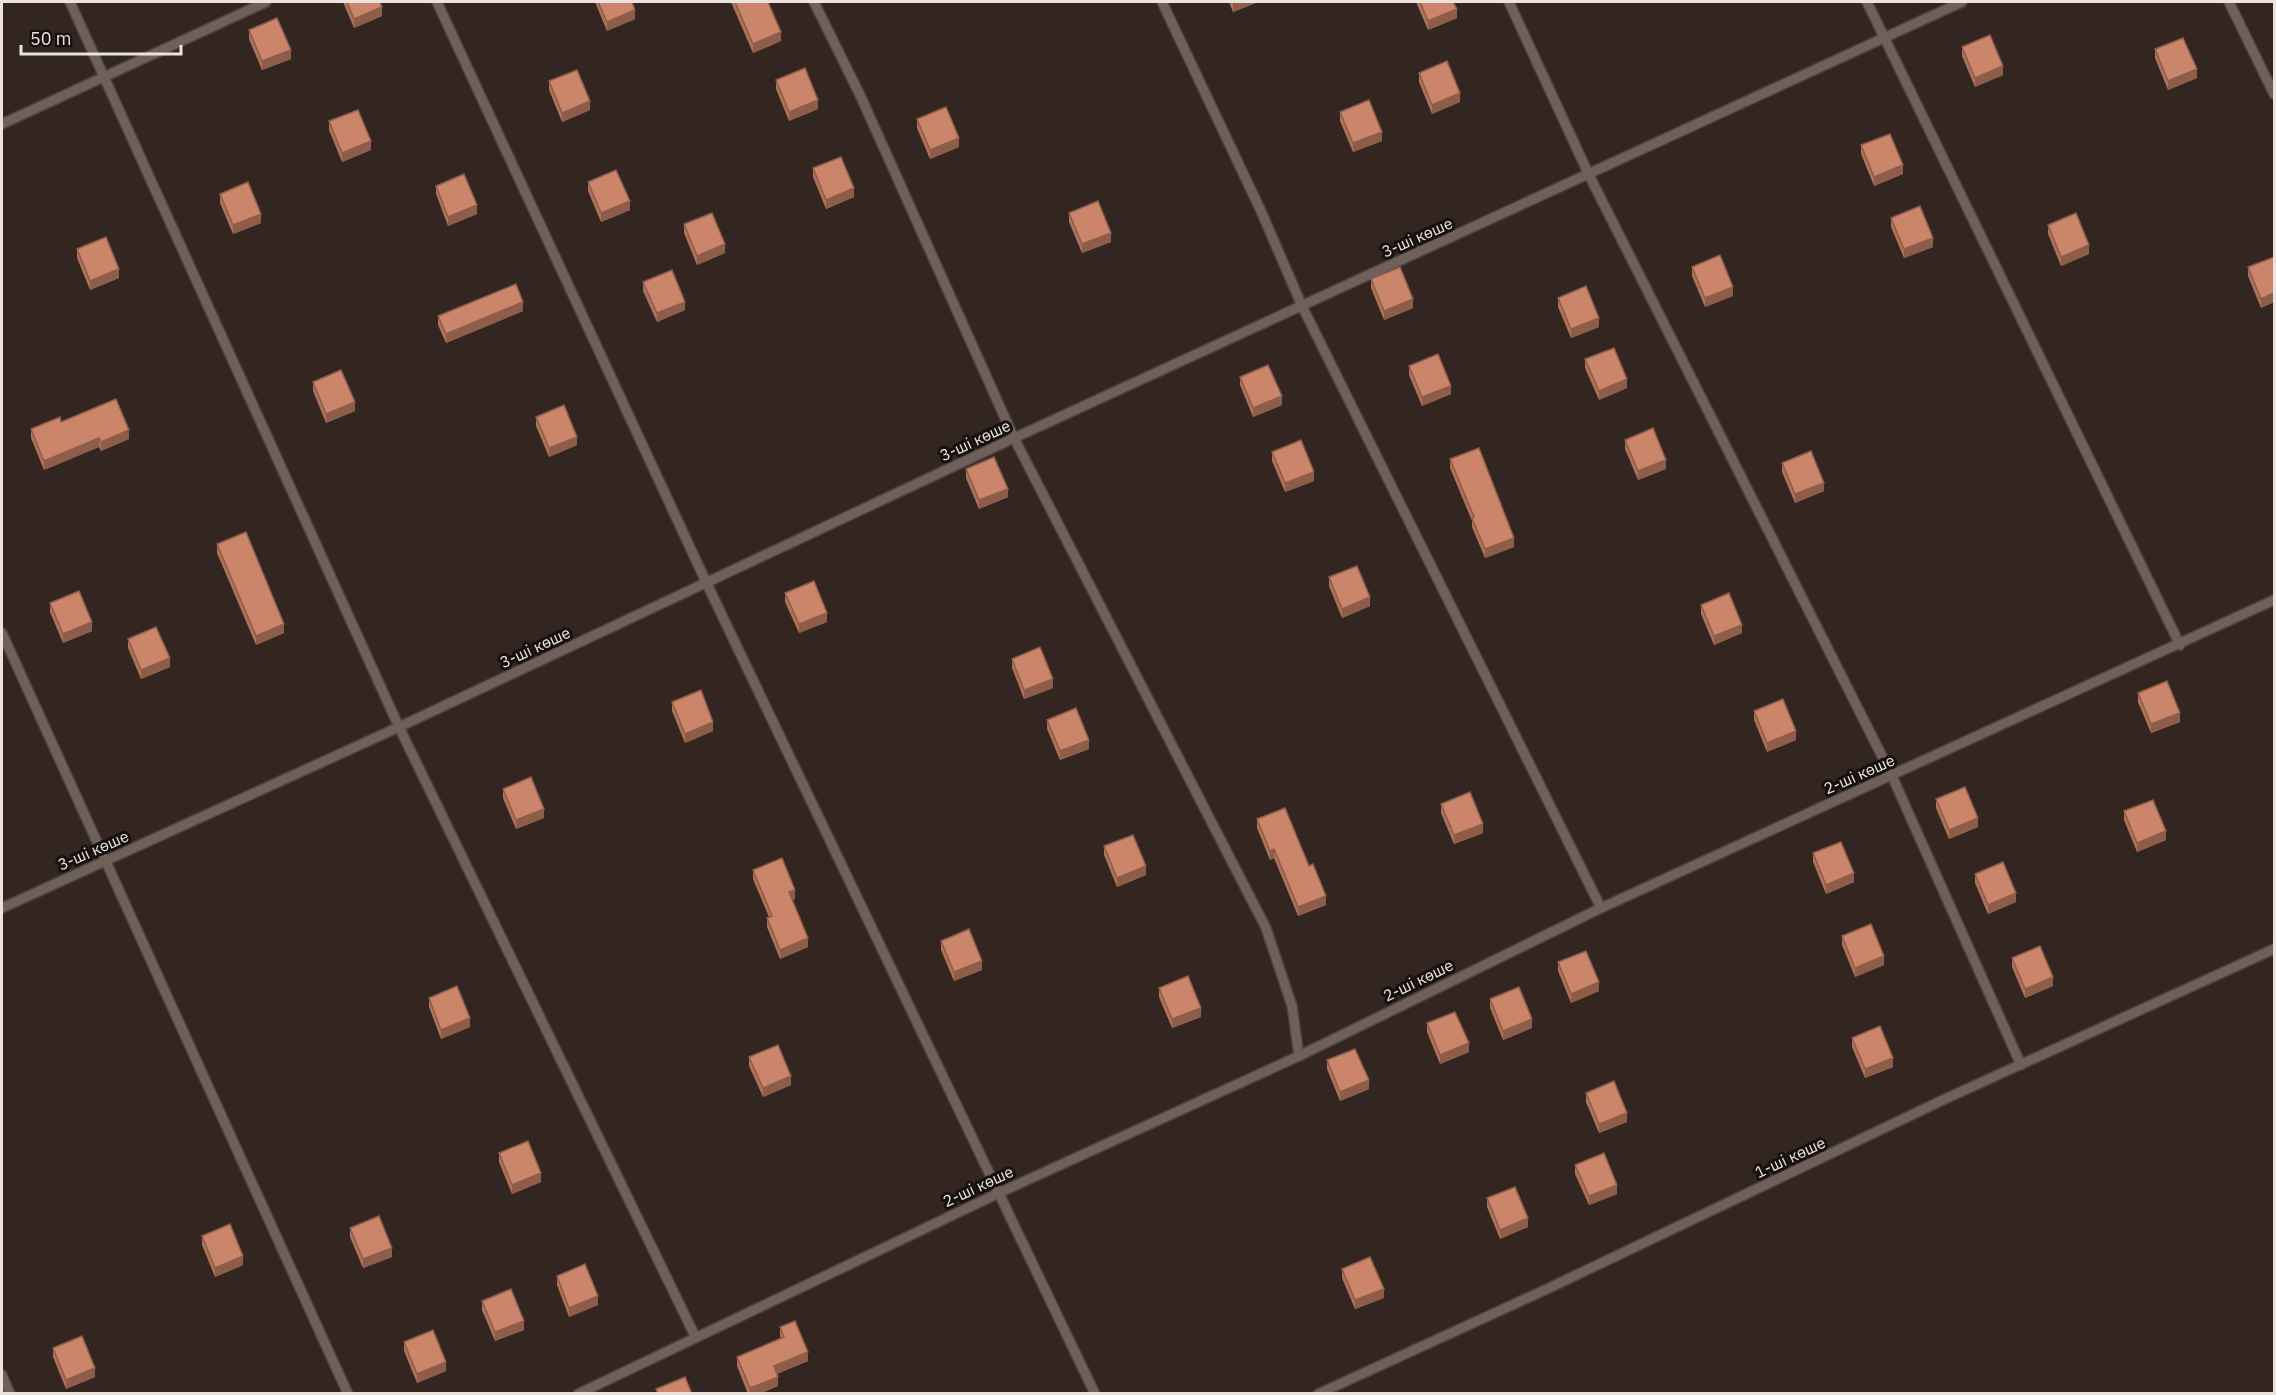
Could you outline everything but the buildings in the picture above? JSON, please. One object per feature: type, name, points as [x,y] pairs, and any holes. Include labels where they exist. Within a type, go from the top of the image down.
[{"type":"lane","points":[[70,2],[399,727],[695,1336]]},
{"type":"lane","points":[[2,124],[266,2]]},
{"type":"lane","points":[[437,2],[707,584],[1001,1192],[1095,1394]]},
{"type":"lane","points":[[814,2],[860,94],[1014,438],[1266,928],[1292,1006],[1299,1056]]},
{"type":"lane","points":[[1162,2],[1261,210],[1302,306],[1601,908]]},
{"type":"lane","points":[[1509,2],[1589,175],[1892,776],[2020,1065]]},
{"type":"lane","points":[[1867,2],[2180,645]]},
{"type":"lane","name":"3-ші көше","points":[[2,908],[399,727],[1014,438],[1962,2]]},
{"type":"lane","points":[[2229,2],[2274,94]]},
{"type":"lane","name":"2-ші көше","points":[[578,1394],[695,1336],[1001,1192],[1299,1056],[1601,908],[2180,645],[2274,600]]},
{"type":"lane","points":[[2,633],[348,1394]]},
{"type":"lane","name":"1-ші көше","points":[[1318,1394],[1547,1289],[2020,1065],[2274,949]]},
{"type":"lane","points":[[2,1375],[10,1394]]}]
